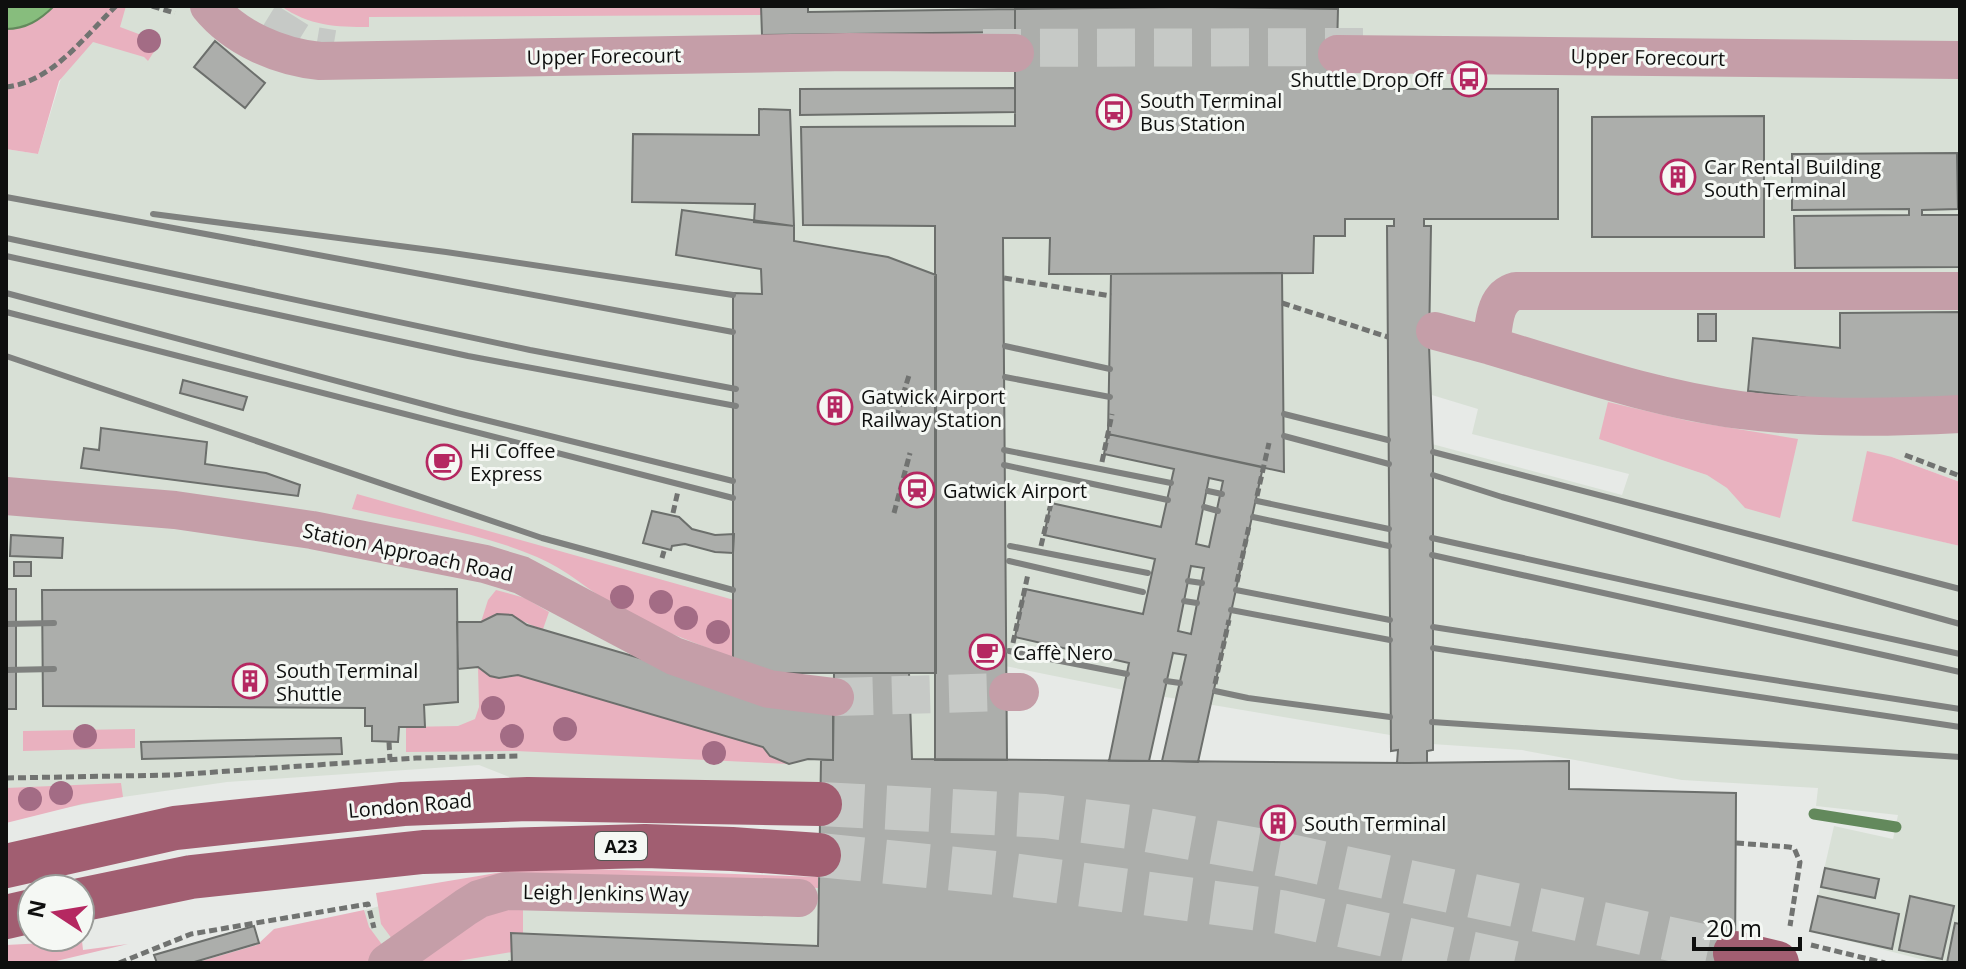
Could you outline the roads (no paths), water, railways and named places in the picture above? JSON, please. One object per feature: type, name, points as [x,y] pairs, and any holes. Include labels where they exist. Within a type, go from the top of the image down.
[{"type":"main road","name":"London Road","points":[[6,866],[175,828],[403,804],[515,799],[820,804]]},
{"type":"main road","name":"A23","points":[[96,897],[191,877],[439,851],[645,846],[819,855]]},
{"type":"main road","points":[[1735,953],[1791,947]]},
{"type":"street","name":"Upper Forecourt","points":[[209,6],[230,25],[261,44],[293,58],[320,61],[849,52],[1015,53]]},
{"type":"street","name":"Upper Forecourt","points":[[1337,54],[1960,60]]},
{"type":"street","points":[[1491,346],[1500,301],[1508,293],[1516,291],[1960,291]]},
{"type":"street","points":[[1435,331],[1676,398],[1739,410],[1800,417],[1960,414]]},
{"type":"street","name":"Station Approach Road","points":[[6,496],[206,514],[312,530],[485,564],[521,575],[655,648],[688,662],[780,691],[835,697]]},
{"type":"street","name":"Leigh Jenkins Way","points":[[395,958],[479,899],[506,891],[799,898]]},
{"type":"waterway","points":[[1814,814],[1896,827]]},
{"type":"tunnel","points":[[266,21],[303,44],[333,49]]},
{"type":"tunnel","points":[[983,48],[1369,47]]},
{"type":"tunnel","points":[[835,697],[1008,692]]},
{"type":"tunnel","points":[[820,804],[1045,816],[1130,827],[1285,855],[1735,953]]},
{"type":"tunnel","points":[[819,855],[1005,874],[1281,912],[1514,963]]},
{"type":"railway","points":[[6,197],[733,332]]},
{"type":"railway","points":[[153,214],[446,252],[733,295]]},
{"type":"railway","points":[[6,238],[530,350],[736,389]]},
{"type":"railway","points":[[6,256],[468,356],[736,406]]},
{"type":"railway","points":[[6,293],[457,413],[733,481]]},
{"type":"railway","points":[[6,312],[733,498]]},
{"type":"railway","points":[[1005,346],[1110,369]]},
{"type":"railway","points":[[6,356],[542,538],[733,590]]},
{"type":"railway","points":[[1005,377],[1110,397]]},
{"type":"railway","points":[[1284,414],[1388,440]]},
{"type":"railway","points":[[1284,436],[1389,464]]},
{"type":"railway","points":[[1004,450],[1171,483]]},
{"type":"railway","points":[[1433,452],[1960,589]]},
{"type":"railway","points":[[1004,465],[1168,500]]},
{"type":"railway","points":[[1433,475],[1960,624]]},
{"type":"railway","points":[[1208,491],[1222,494]]},
{"type":"railway","points":[[1257,501],[1389,529]]},
{"type":"railway","points":[[1204,507],[1218,511]]},
{"type":"railway","points":[[1253,517],[1389,546]]},
{"type":"railway","points":[[1432,538],[1960,654]]},
{"type":"railway","points":[[1010,546],[1148,573]]},
{"type":"railway","points":[[1432,555],[1960,672]]},
{"type":"railway","points":[[1009,561],[1143,592]]},
{"type":"railway","points":[[1188,581],[1202,583]]},
{"type":"railway","points":[[1236,590],[1390,620]]},
{"type":"railway","points":[[1184,601],[1197,603]]},
{"type":"railway","points":[[1231,610],[1390,640]]},
{"type":"railway","points":[[6,624],[54,623]]},
{"type":"railway","points":[[1433,627],[1960,709]]},
{"type":"railway","points":[[1433,648],[1960,727]]},
{"type":"railway","points":[[1009,651],[1127,674]]},
{"type":"railway","points":[[6,670],[54,669]]},
{"type":"railway","points":[[1166,681],[1180,683]]},
{"type":"railway","points":[[1215,691],[1390,717]]},
{"type":"railway","points":[[1432,722],[1960,757]]},
{"type":"place","name":"Shuttle Drop Off","points":[[1469,79]]},
{"type":"place","name":"South Terminal Bus Station","points":[[1114,112]]},
{"type":"place","name":"Car Rental Building South Terminal","points":[[1678,177]]},
{"type":"place","name":"Gatwick Airport Railway Station","points":[[835,407]]},
{"type":"place","name":"Hi Coffee Express","points":[[444,462]]},
{"type":"place","name":"Gatwick Airport","points":[[917,490]]},
{"type":"place","name":"Caffè Nero","points":[[987,652]]},
{"type":"place","name":"South Terminal Shuttle","points":[[250,681]]},
{"type":"place","name":"South Terminal","points":[[1278,823]]}]
